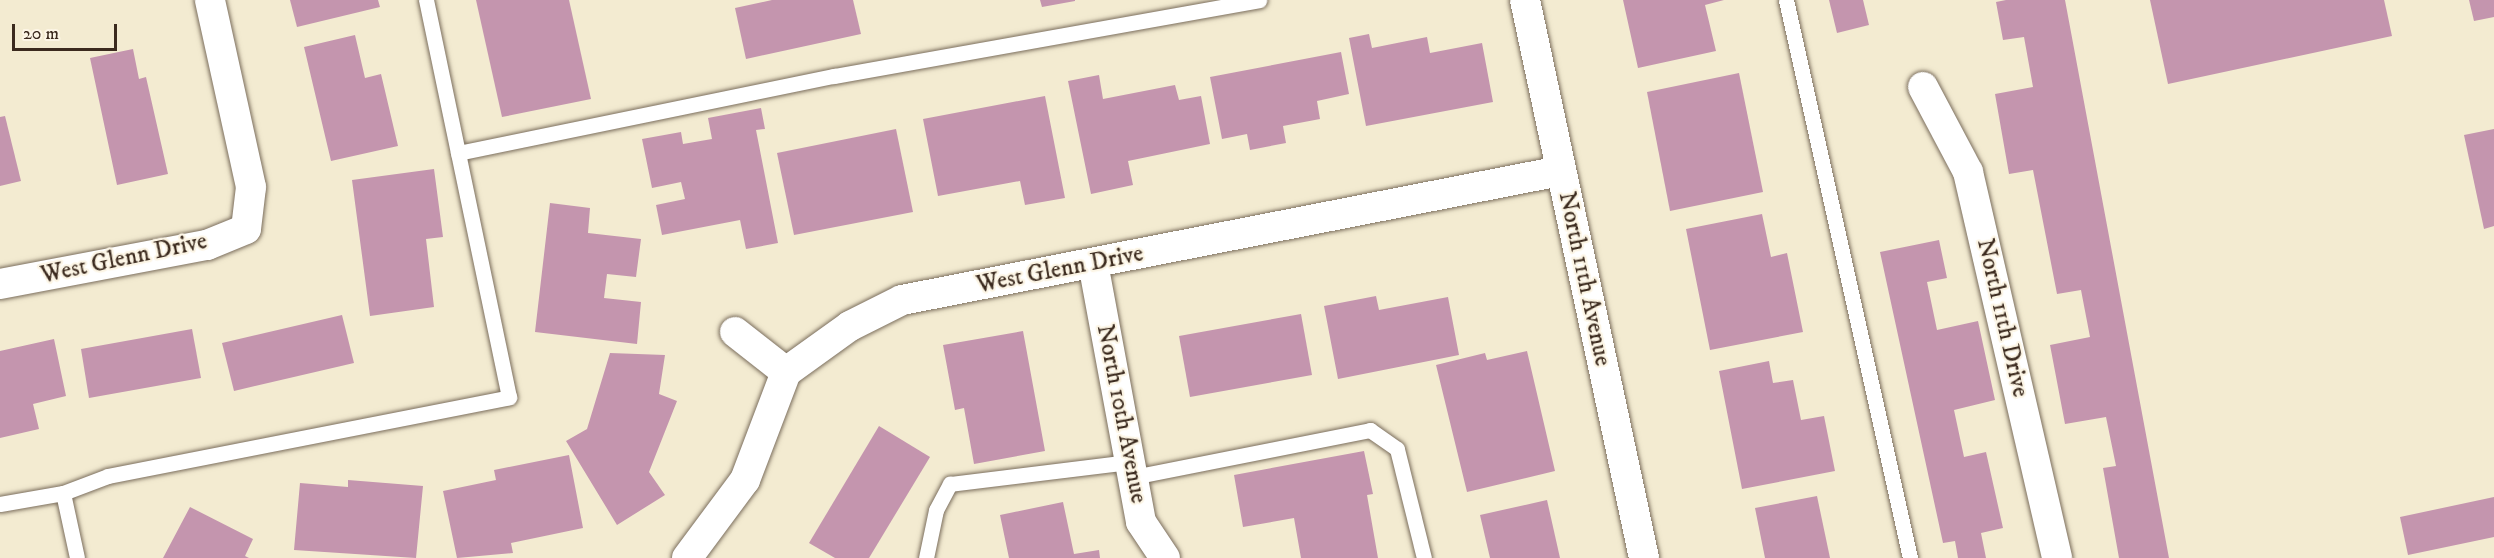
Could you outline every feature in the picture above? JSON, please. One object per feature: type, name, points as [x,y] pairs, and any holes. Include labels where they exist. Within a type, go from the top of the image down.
[{"type":"street","name":"West Glenn Drive","points":[[0,284],[207,244],[246,230],[252,187],[210,0]]},
{"type":"street","name":"North 11th Avenue","points":[[1525,0],[1644,558]]},
{"type":"street","name":"North 11th Drive","points":[[1923,87],[1968,172],[2057,558]]},
{"type":"street","name":"West Glenn Drive","points":[[786,372],[850,326],[902,300],[1560,171]]},
{"type":"street","name":"North 10th Avenue","points":[[1093,263],[1141,522],[1165,558]]},
{"type":"street","points":[[687,558],[745,480],[786,372],[735,332]]},
{"type":"lane","points":[[0,504],[63,493],[108,476],[509,396],[426,0]]},
{"type":"lane","points":[[458,153],[834,76],[1258,0]]},
{"type":"lane","points":[[1786,0],[1910,558]]},
{"type":"lane","points":[[926,558],[936,510],[950,484],[1131,470],[1370,430],[1397,449],[1424,558]]},
{"type":"lane","points":[[63,493],[77,558]]},
{"type":"building","points":[[290,0],[378,0],[380,7],[297,27]]},
{"type":"building","points":[[476,0],[569,0],[591,99],[502,117]]},
{"type":"building","points":[[772,0],[853,0],[861,34],[746,59],[735,8]]},
{"type":"building","points":[[1040,0],[1075,0],[1075,1],[1042,7]]},
{"type":"building","points":[[1623,0],[1724,0],[1705,5],[1716,51],[1638,68]]},
{"type":"building","points":[[1829,0],[1863,0],[1869,25],[1837,33]]},
{"type":"building","points":[[2065,0],[2169,558],[2119,558],[2103,468],[2116,466],[2106,417],[2065,424],[2050,345],[2090,337],[2081,290],[2057,294],[2033,170],[2009,174],[1995,94],[2033,87],[2024,37],[2003,40],[1996,2]]},
{"type":"building","points":[[2150,0],[2384,0],[2392,36],[2168,84]]},
{"type":"building","points":[[2469,0],[2494,0],[2494,17],[2474,21]]},
{"type":"building","points":[[1369,34],[1372,48],[1427,37],[1430,53],[1482,43],[1493,102],[1366,126],[1349,38]]},
{"type":"building","points":[[355,35],[365,78],[381,74],[398,146],[331,161],[304,47]]},
{"type":"building","points":[[133,49],[139,79],[146,77],[168,174],[117,185],[90,58]]},
{"type":"building","points":[[1341,52],[1349,94],[1317,101],[1320,119],[1283,126],[1286,143],[1250,150],[1247,134],[1222,139],[1210,77]]},
{"type":"building","points":[[1739,73],[1763,192],[1670,211],[1647,92]]},
{"type":"building","points":[[1099,75],[1103,99],[1175,85],[1179,100],[1201,96],[1210,144],[1128,161],[1133,185],[1091,194],[1068,81]]},
{"type":"building","points":[[1045,96],[1065,198],[1025,205],[1020,181],[938,196],[923,119]]},
{"type":"building","points":[[761,108],[765,129],[756,130],[778,243],[746,249],[740,220],[662,235],[656,205],[685,199],[681,182],[652,188],[642,139],[681,132],[683,144],[712,139],[708,118]]},
{"type":"building","points":[[5,116],[21,181],[0,186],[0,117]]},
{"type":"building","points":[[896,129],[913,212],[794,235],[777,153]]},
{"type":"building","points":[[2494,129],[2494,226],[2484,229],[2464,135]]},
{"type":"building","points":[[434,169],[443,237],[426,239],[434,307],[370,316],[352,180]]},
{"type":"building","points":[[550,203],[590,208],[588,233],[641,239],[636,277],[607,274],[604,298],[641,302],[637,344],[535,332]]},
{"type":"building","points":[[1762,214],[1771,257],[1787,253],[1803,332],[1710,350],[1686,229]]},
{"type":"building","points":[[1939,240],[1947,278],[1927,282],[1937,330],[1978,321],[1995,400],[1954,410],[1964,457],[1986,452],[2003,528],[1981,533],[1986,558],[1958,558],[1955,541],[1943,543],[1880,252]]},
{"type":"building","points":[[1376,296],[1379,310],[1448,297],[1459,355],[1338,379],[1324,306]]},
{"type":"building","points":[[1301,314],[1312,375],[1190,397],[1179,336]]},
{"type":"building","points":[[342,315],[354,363],[234,391],[222,343]]},
{"type":"building","points":[[192,329],[201,378],[89,398],[81,349]]},
{"type":"building","points":[[1023,331],[1045,451],[974,464],[964,408],[955,410],[943,345]]},
{"type":"building","points":[[54,339],[66,396],[33,404],[39,429],[0,438],[0,351]]},
{"type":"building","points":[[1527,351],[1555,471],[1467,492],[1436,365],[1485,353],[1487,360]]},
{"type":"building","points":[[610,353],[665,355],[659,394],[677,401],[649,472],[665,495],[617,525],[566,441],[587,429]]},
{"type":"building","points":[[1769,361],[1773,383],[1793,380],[1801,420],[1824,416],[1835,471],[1742,489],[1719,371]]},
{"type":"building","points":[[879,426],[930,457],[869,558],[835,558],[809,543]]},
{"type":"building","points":[[1364,451],[1373,494],[1367,495],[1378,558],[1301,558],[1294,518],[1243,527],[1234,475]]},
{"type":"building","points":[[569,455],[583,528],[511,543],[513,553],[457,558],[443,491],[496,480],[494,470]]},
{"type":"building","points":[[348,480],[423,486],[416,558],[294,550],[300,483],[348,487]]},
{"type":"building","points":[[1817,496],[1830,558],[1765,558],[1755,508]]},
{"type":"building","points":[[2494,497],[2494,537],[2408,555],[2400,517]]},
{"type":"building","points":[[1547,500],[1560,558],[1490,558],[1480,515]]},
{"type":"building","points":[[1063,502],[1074,554],[1099,550],[1100,558],[1009,558],[1000,515]]},
{"type":"building","points":[[190,507],[253,539],[245,556],[249,558],[163,558]]}]
